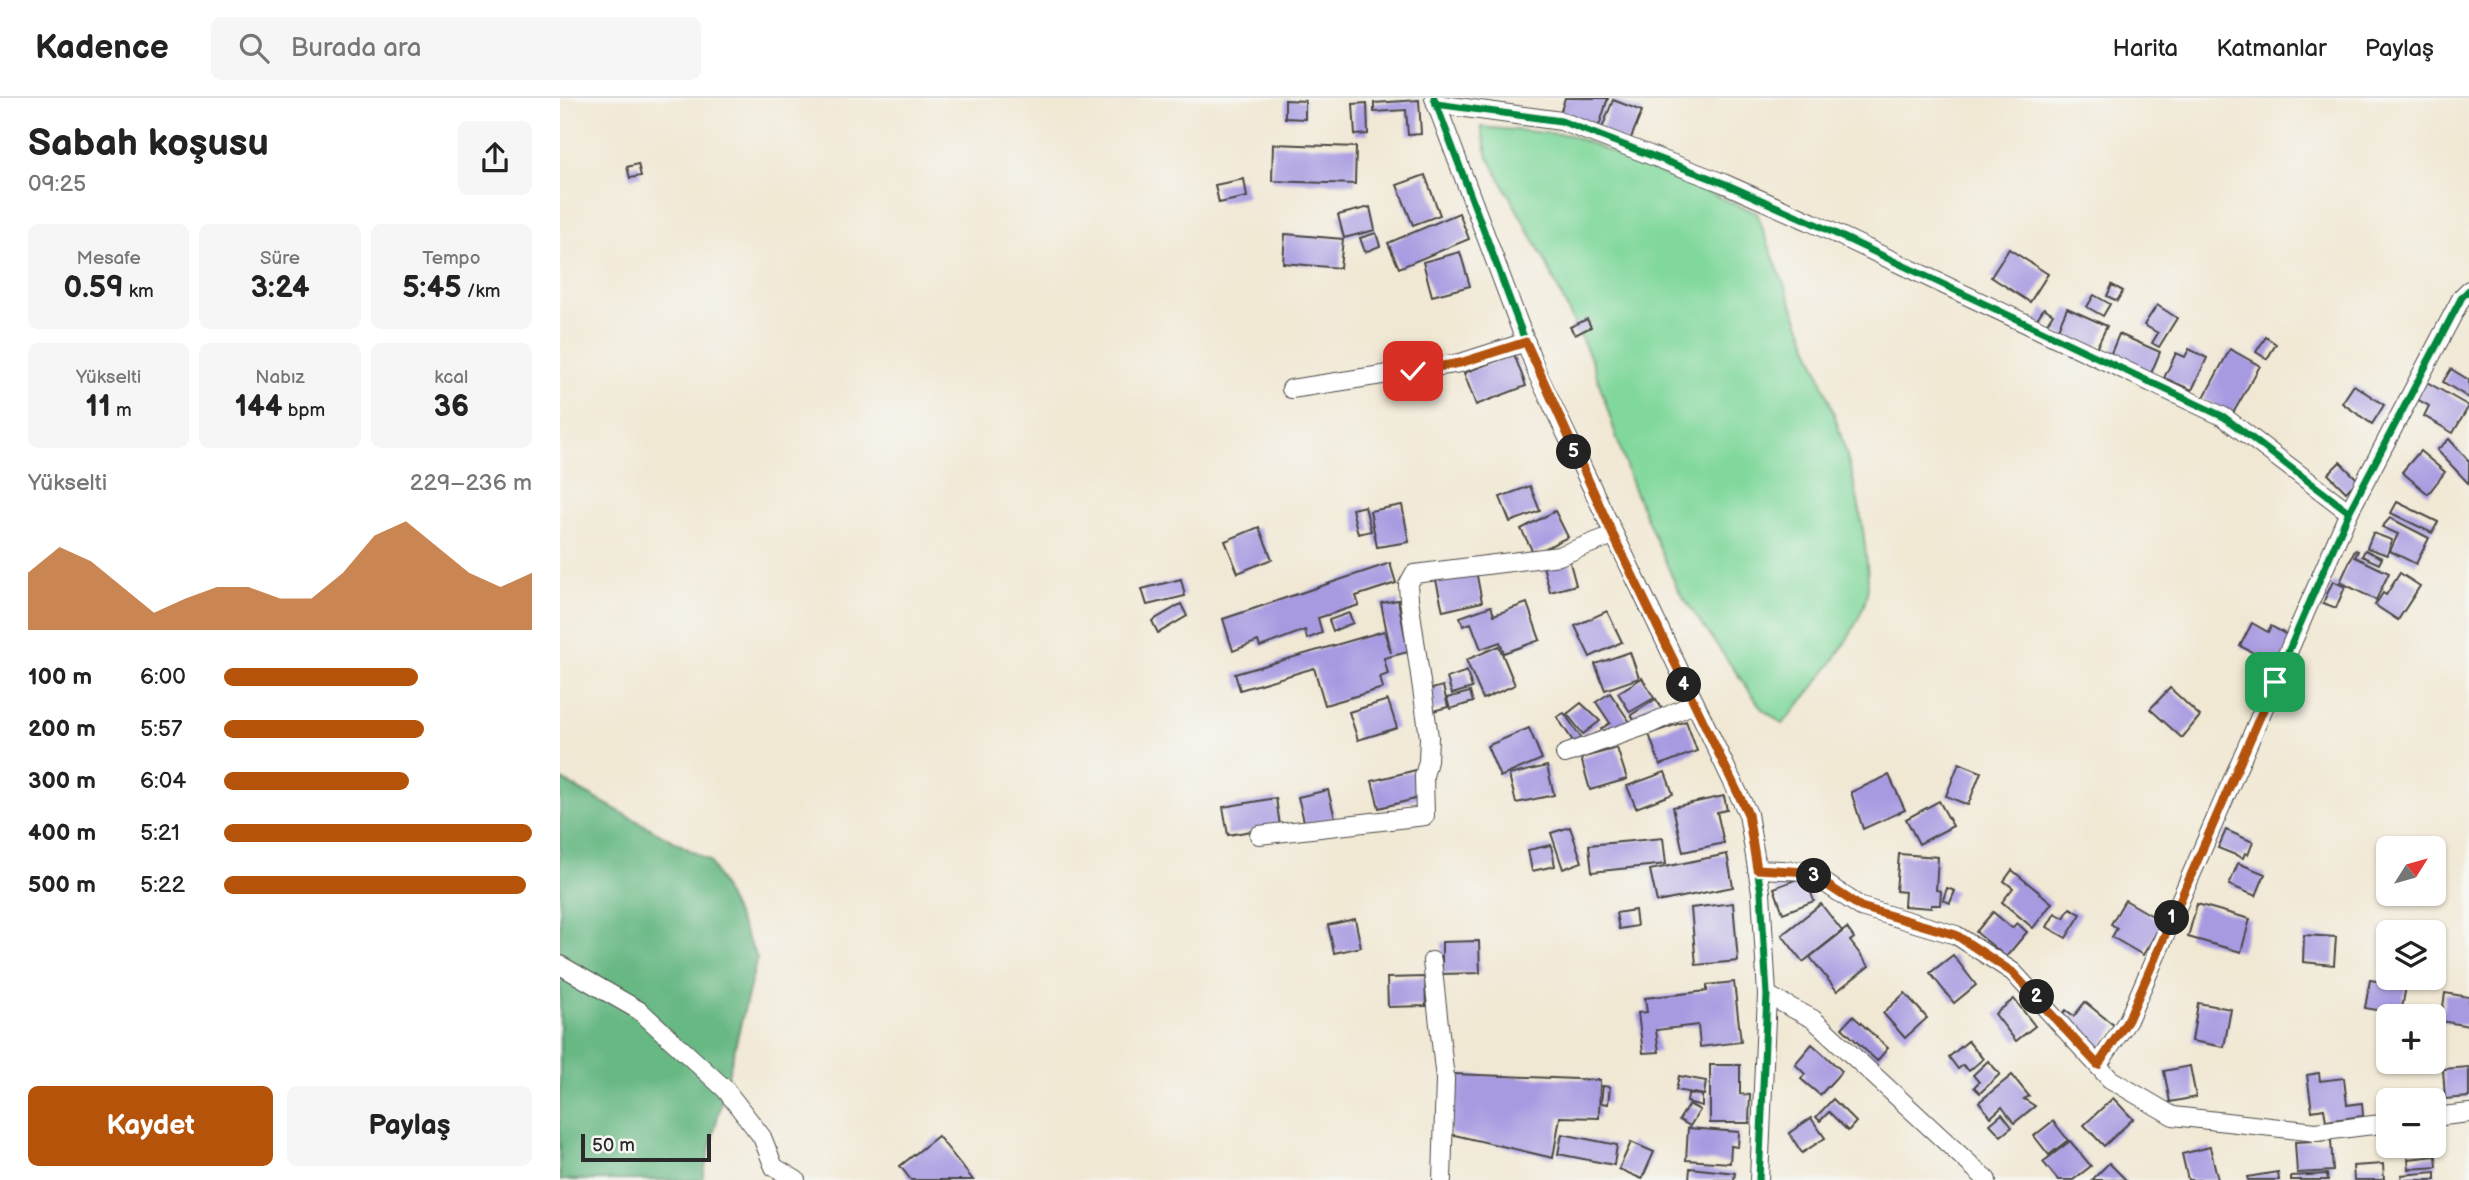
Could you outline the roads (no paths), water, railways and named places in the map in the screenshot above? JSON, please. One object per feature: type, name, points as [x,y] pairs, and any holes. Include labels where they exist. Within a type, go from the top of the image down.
[{"type":"street","points":[[1759,1180],[1767,995],[1757,869],[1748,814],[1613,535],[1526,342],[1435,101],[1561,121],[1723,183],[1811,222],[2224,417],[2349,513]]},
{"type":"street","points":[[2098,1065],[2128,1020],[2349,513],[2462,297],[2469,290]]},
{"type":"street","points":[[1291,389],[1460,363],[1526,342]]},
{"type":"street","points":[[1259,835],[1425,816],[1423,776],[1428,761],[1429,737],[1409,599],[1408,585],[1414,574],[1559,556],[1613,535]]},
{"type":"street","points":[[1565,754],[1650,724],[1695,703]]},
{"type":"street","points":[[1757,869],[1807,872],[1861,907],[1956,935],[2012,972],[2110,1079],[2173,1116],[2316,1132],[2376,1125]]},
{"type":"street","points":[[1432,961],[1446,1079],[1442,1180]]},
{"type":"street","points":[[560,965],[640,1011],[725,1089],[762,1137],[774,1167],[796,1180]]},
{"type":"street","points":[[1767,995],[1813,1019],[1987,1180]]},
{"type":"street","points":[[2446,1116],[2469,1113]]}]
